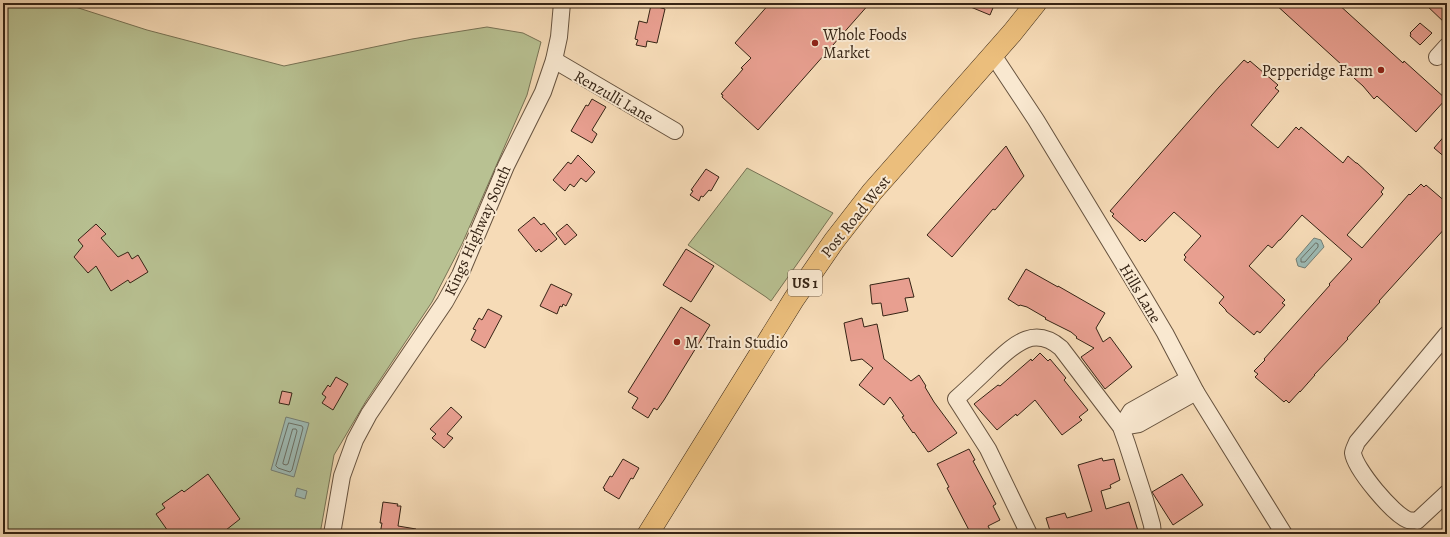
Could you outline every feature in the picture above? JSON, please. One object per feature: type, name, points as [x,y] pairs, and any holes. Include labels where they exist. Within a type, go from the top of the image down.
[{"type":"main road","name":"US 1","points":[[993,55],[1036,3]]},
{"type":"main road","name":"Post Road West","points":[[648,534],[820,259],[872,192],[993,55]]},
{"type":"street","name":"Kings Highway South","points":[[332,534],[342,476],[354,440],[369,414],[441,308],[460,275],[506,166],[543,92],[554,60],[559,38],[562,3]]},
{"type":"street","name":"Hills Lane","points":[[993,55],[1036,120],[1158,321],[1192,386],[1284,534]]},
{"type":"street","name":"Renzulli Lane","points":[[554,60],[675,131]]},
{"type":"street","points":[[1447,334],[1357,442],[1353,452],[1356,463],[1377,492],[1397,512],[1408,520],[1417,521],[1447,493]]},
{"type":"street","points":[[1029,534],[988,449],[956,399],[1013,346],[1024,340],[1039,338],[1052,341],[1061,348],[1121,427],[1128,444],[1145,500],[1153,534]]},
{"type":"street","points":[[1121,427],[1131,411],[1192,386]]},
{"type":"green space","points":[[3,3],[63,3],[147,30],[284,66],[412,39],[487,27],[523,33],[541,42],[527,95],[462,244],[432,302],[366,401],[334,455],[320,534],[3,534]]},
{"type":"green space","points":[[747,168],[833,213],[771,301],[688,245]]},
{"type":"water","points":[[1314,238],[1321,240],[1324,247],[1305,268],[1298,266],[1296,259]]},
{"type":"water","points":[[286,417],[309,423],[294,477],[271,470]]},
{"type":"water","points":[[297,488],[307,491],[305,499],[295,496]]},
{"type":"building","points":[[770,3],[870,3],[758,130],[722,97],[723,95],[721,94],[743,69],[741,68],[751,58],[735,43]]},
{"type":"building","points":[[961,3],[995,3],[990,15]]},
{"type":"building","name":"Pepperidge Farm","points":[[1274,3],[1337,3],[1403,63],[1404,61],[1446,99],[1416,132],[1377,96],[1374,99],[1354,78],[1354,76]]},
{"type":"building","points":[[1424,3],[1447,3],[1447,25]]},
{"type":"building","points":[[651,5],[665,9],[657,43],[647,41],[646,47],[636,45],[638,40],[635,39],[639,21],[647,23]]},
{"type":"building","points":[[1420,23],[1432,33],[1420,45],[1410,36],[1410,33]]},
{"type":"building","points":[[1244,60],[1248,63],[1250,61],[1278,85],[1275,88],[1279,91],[1251,125],[1278,148],[1296,127],[1299,130],[1301,127],[1343,163],[1348,156],[1384,188],[1381,192],[1383,194],[1347,235],[1362,248],[1409,194],[1410,195],[1421,184],[1424,187],[1426,185],[1447,203],[1447,226],[1379,301],[1380,302],[1347,338],[1348,339],[1289,403],[1286,400],[1284,402],[1255,377],[1258,374],[1254,371],[1352,259],[1302,215],[1272,248],[1268,245],[1249,266],[1285,300],[1282,303],[1285,305],[1260,333],[1257,331],[1254,335],[1226,311],[1219,303],[1224,297],[1184,260],[1186,257],[1184,255],[1201,236],[1174,212],[1145,242],[1142,239],[1140,241],[1112,216],[1114,214],[1110,211]]},
{"type":"building","points":[[592,99],[606,107],[592,130],[597,134],[592,143],[571,131],[586,105],[588,106]]},
{"type":"building","points":[[1447,133],[1447,159],[1434,148]]},
{"type":"building","points":[[1006,146],[1024,176],[995,210],[993,209],[952,257],[927,235]]},
{"type":"building","points":[[578,155],[595,172],[586,182],[581,178],[574,187],[570,184],[565,191],[553,180],[568,162],[571,164]]},
{"type":"building","points":[[706,169],[719,177],[711,191],[709,190],[703,197],[701,196],[699,201],[690,195],[693,191],[691,190]]},
{"type":"building","points":[[534,217],[541,225],[544,223],[557,239],[541,252],[539,249],[536,252],[518,230]]},
{"type":"building","points":[[96,224],[106,234],[101,238],[118,257],[128,252],[132,259],[138,255],[148,272],[130,283],[128,280],[111,291],[96,266],[88,273],[74,257],[83,246],[78,240]]},
{"type":"building","points":[[567,224],[577,235],[565,245],[556,233]]},
{"type":"building","points":[[686,249],[714,266],[691,302],[663,285]]},
{"type":"building","points":[[1026,269],[1105,313],[1096,328],[1103,342],[1110,337],[1132,367],[1105,389],[1081,357],[1094,348],[1076,338],[1077,337],[1071,332],[1045,319],[1046,318],[1027,307],[1019,306],[1008,299]]},
{"type":"building","points":[[909,278],[914,297],[905,298],[908,311],[883,316],[881,303],[872,304],[870,285]]},
{"type":"building","points":[[551,284],[572,294],[566,306],[563,304],[562,307],[560,306],[557,314],[540,306]]},
{"type":"building","points":[[681,307],[710,325],[664,400],[657,410],[654,408],[648,418],[632,408],[638,398],[628,392]]},
{"type":"building","points":[[488,309],[502,316],[485,348],[471,340],[476,330],[473,329],[479,318],[482,320]]},
{"type":"building","points":[[862,318],[864,327],[877,324],[884,359],[911,381],[919,375],[934,402],[957,433],[931,451],[928,452],[914,432],[913,433],[902,417],[904,416],[890,397],[884,405],[859,385],[873,368],[862,359],[851,361],[844,323]]},
{"type":"building","points":[[1040,353],[1048,361],[1050,359],[1066,378],[1064,380],[1088,410],[1079,417],[1082,420],[1062,435],[1035,400],[1017,416],[1016,414],[997,430],[974,404],[998,385],[1000,386]]},
{"type":"building","points":[[336,377],[348,384],[333,410],[322,403],[326,397],[322,394],[328,385],[330,387]]},
{"type":"building","points":[[282,391],[292,393],[289,405],[279,403]]},
{"type":"building","points":[[451,407],[462,417],[447,434],[453,438],[444,448],[432,438],[436,434],[430,429]]},
{"type":"building","points":[[969,449],[975,460],[973,461],[996,504],[993,506],[1000,520],[988,526],[992,534],[971,534],[947,488],[949,487],[937,464]]},
{"type":"building","points":[[1102,458],[1103,461],[1114,459],[1120,480],[1110,485],[1111,488],[1101,491],[1106,509],[1129,502],[1139,534],[1051,534],[1046,518],[1065,513],[1067,518],[1092,511],[1078,465]]},
{"type":"building","points":[[623,459],[639,468],[633,479],[631,478],[619,499],[603,488]]},
{"type":"building","points":[[208,474],[240,519],[226,530],[229,534],[170,534],[156,514],[165,508],[162,504],[182,490],[184,492]]},
{"type":"building","points":[[1182,474],[1203,505],[1173,525],[1152,492]]},
{"type":"building","points":[[383,502],[398,504],[397,506],[401,506],[398,526],[416,529],[416,534],[380,534]]},
{"type":"place","name":"Whole Foods Market","points":[[815,43]]},
{"type":"place","name":"Pepperidge Farm","points":[[1381,70]]},
{"type":"place","name":"M. Train Studio","points":[[677,342]]}]
